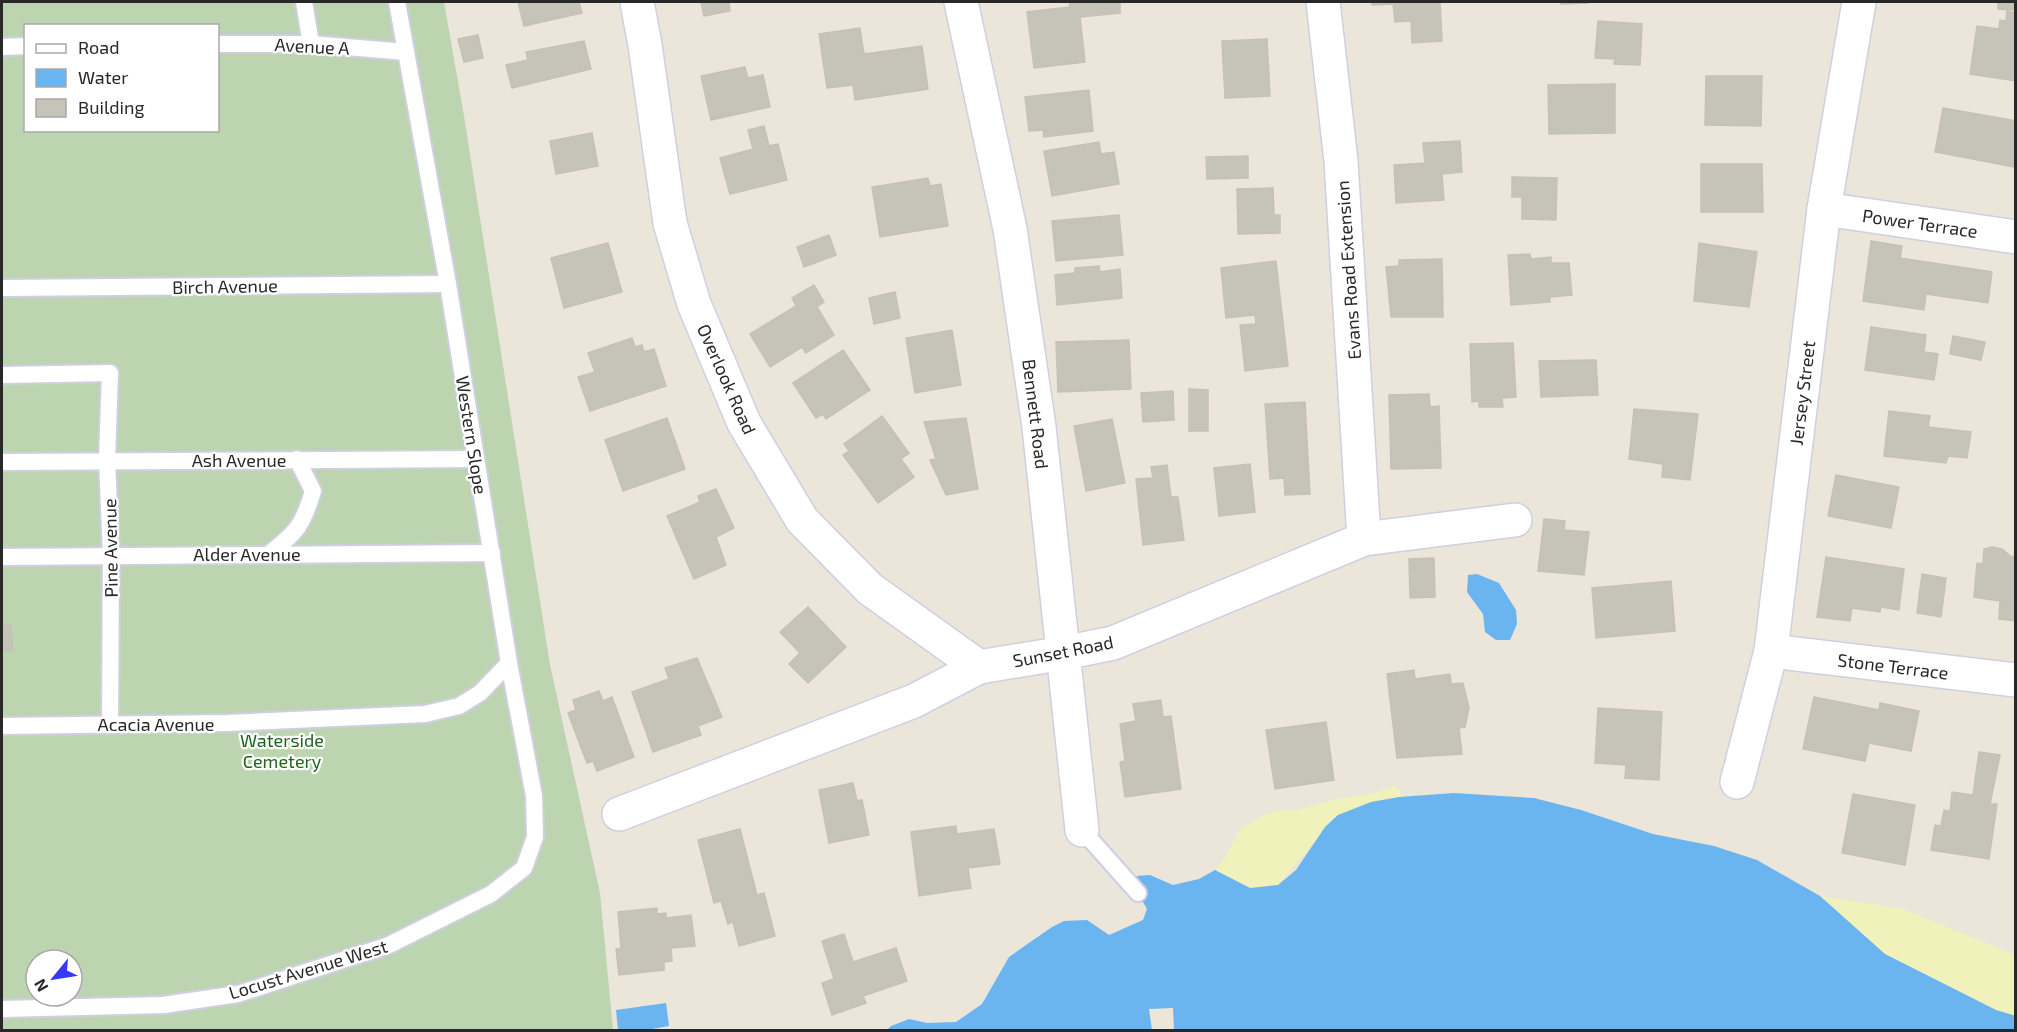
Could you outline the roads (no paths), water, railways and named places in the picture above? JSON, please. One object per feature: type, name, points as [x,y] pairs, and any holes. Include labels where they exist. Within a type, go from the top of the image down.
[{"type":"street","name":"Overlook Road","points":[[637,2],[670,223],[694,304],[744,423],[802,520],[870,589],[979,667]]},
{"type":"street","name":"Bennett Road","points":[[961,2],[1010,229],[1039,427],[1082,830]]},
{"type":"street","name":"Evans Road Extension","points":[[1323,2],[1341,161],[1364,539]]},
{"type":"street","name":"Jersey Street","points":[[1737,782],[1771,651],[1824,209],[1858,2]]},
{"type":"street","name":"Power Terrace","points":[[1824,209],[2016,237]]},
{"type":"street","name":"Sunset Road","points":[[619,814],[915,701],[979,667],[1113,643],[1364,539],[1515,520]]},
{"type":"street","name":"Stone Terrace","points":[[1771,651],[2016,680]]},
{"type":"lane","points":[[304,2],[311,44]]},
{"type":"lane","name":"Western Slope","points":[[397,2],[448,284],[534,796],[535,837],[524,868]]},
{"type":"lane","name":"Avenue A","points":[[219,44],[311,44],[406,52]]},
{"type":"lane","points":[[2,47],[24,46]]},
{"type":"lane","name":"Birch Avenue","points":[[2,288],[448,284]]},
{"type":"lane","name":"Pine Avenue","points":[[2,375],[110,373],[107,460],[111,555],[110,724]]},
{"type":"lane","points":[[269,554],[295,534],[308,511],[313,490],[297,459]]},
{"type":"lane","name":"Ash Avenue","points":[[2,462],[476,459]]},
{"type":"lane","name":"Alder Avenue","points":[[2,557],[492,553]]},
{"type":"lane","name":"Acacia Avenue","points":[[2,726],[227,723],[425,714],[459,706],[480,693],[510,663]]},
{"type":"lane","points":[[1082,830],[1138,893]]},
{"type":"lane","name":"Locust Avenue West","points":[[2,1009],[163,1005],[238,994],[390,945],[491,894],[524,868]]},
{"type":"water","points":[[1477,574],[1499,583],[1516,610],[1517,624],[1510,640],[1496,640],[1485,632],[1483,614],[1467,592],[1468,575]]},
{"type":"water","points":[[1454,793],[1534,798],[1581,810],[1653,834],[1714,846],[1757,860],[1820,896],[1885,954],[1996,1010],[2016,1016],[2015,1030],[887,1030],[909,1019],[927,1023],[956,1022],[982,1004],[1009,957],[1064,921],[1087,920],[1109,935],[1143,920],[1147,909],[1138,893],[1136,876],[1150,875],[1173,885],[1199,879],[1215,870],[1250,888],[1278,885],[1296,870],[1325,827],[1338,815],[1371,802],[1399,797]]},
{"type":"water","points":[[666,1003],[669,1026],[647,1030],[618,1030],[616,1010]]},
{"type":"park label","name":"Waterside Cemetery","points":[[282,750]]}]
